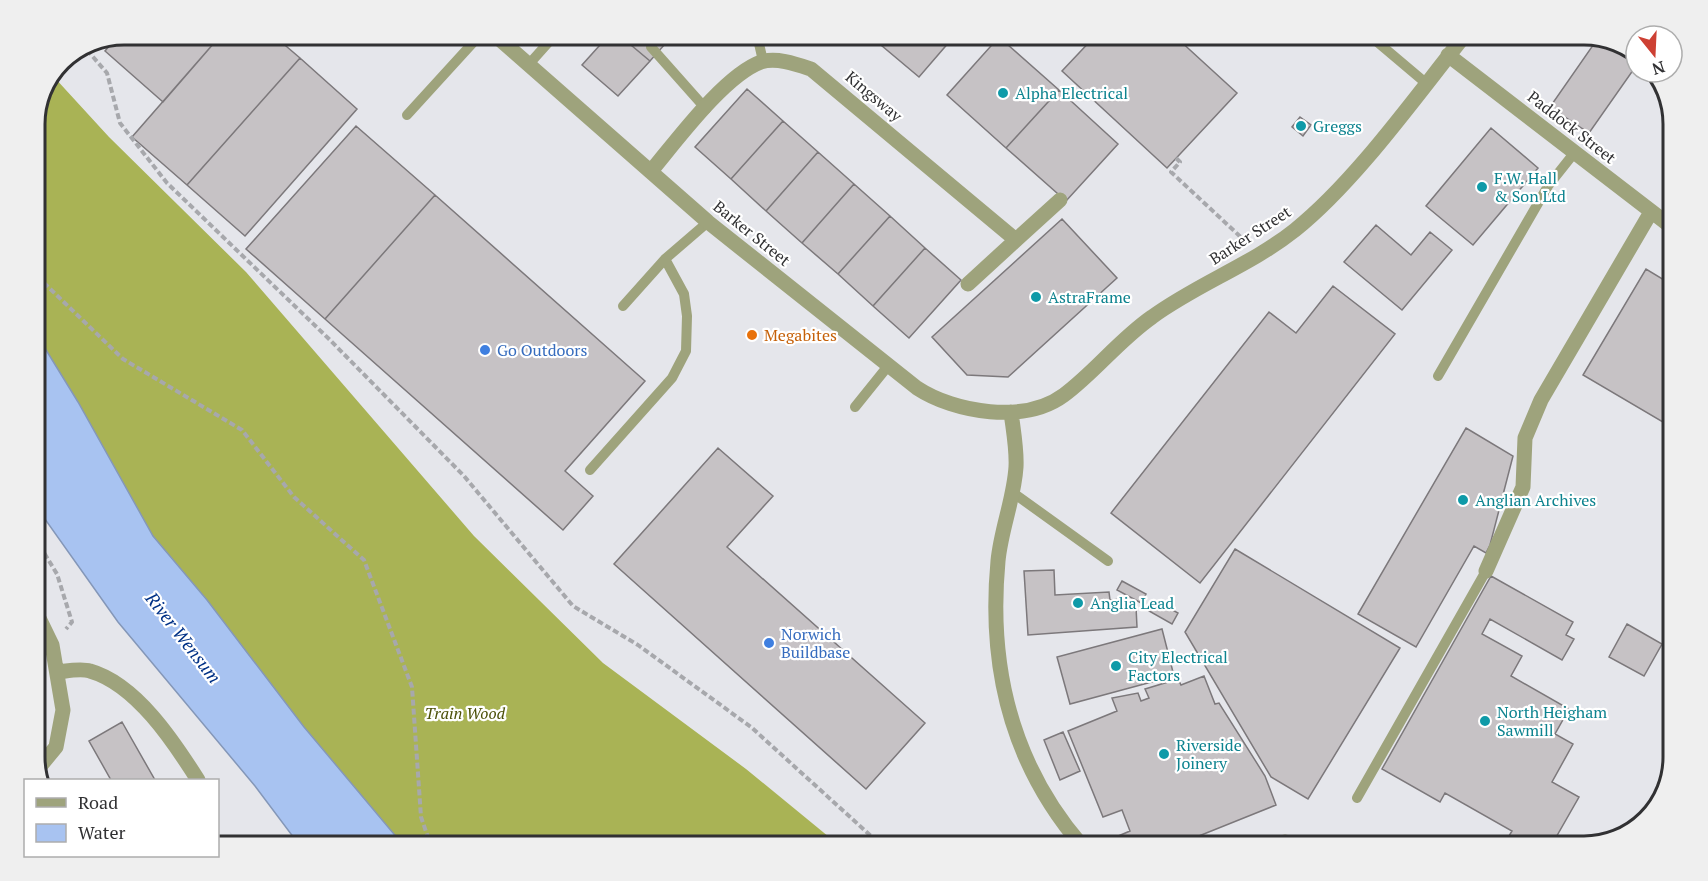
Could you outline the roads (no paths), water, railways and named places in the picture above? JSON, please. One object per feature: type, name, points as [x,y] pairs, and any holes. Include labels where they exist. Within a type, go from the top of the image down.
[{"type":"street","name":"Barker Street","points":[[508,45],[708,222],[888,366],[935,400],[978,411],[1011,412],[1040,406],[1062,397],[1150,318],[1296,230],[1320,207],[1457,45]]},
{"type":"street","name":"Paddock Street","points":[[1449,55],[1663,221]]},
{"type":"street","points":[[652,170],[737,74],[763,61]]},
{"type":"street","name":"Kingsway","points":[[763,61],[791,62],[820,75],[1016,240]]},
{"type":"street","points":[[968,284],[1060,200]]},
{"type":"street","points":[[1486,571],[1523,487],[1525,438],[1541,400],[1651,212]]},
{"type":"street","points":[[1011,412],[1016,465],[998,559],[995,623],[1003,689],[1020,750],[1050,804],[1074,836]]},
{"type":"street","points":[[45,631],[52,645],[63,710],[56,747],[45,760]]},
{"type":"street","points":[[58,672],[89,670],[122,686],[171,738],[193,778]]},
{"type":"lane","points":[[407,115],[470,45]]},
{"type":"lane","points":[[530,63],[546,45]]},
{"type":"lane","points":[[759,45],[763,61]]},
{"type":"lane","points":[[1382,45],[1426,84]]},
{"type":"lane","points":[[651,47],[706,109]]},
{"type":"lane","points":[[1438,376],[1548,186],[1575,152]]},
{"type":"lane","points":[[623,306],[665,259],[708,222]]},
{"type":"lane","points":[[590,470],[672,378],[686,351],[687,316],[684,294],[665,259]]},
{"type":"lane","points":[[855,407],[888,366]]},
{"type":"lane","points":[[1012,492],[1108,561]]},
{"type":"lane","points":[[1357,798],[1486,571]]},
{"type":"water","name":"River Wensum","points":[[45,348],[78,402],[153,536],[207,600],[304,727],[396,836],[292,836],[255,786],[118,622],[45,519]]},
{"type":"place","name":"Alpha Electrical","points":[[1003,93]]},
{"type":"place","name":"Greggs","points":[[1301,126]]},
{"type":"place","name":"F.W. Hall & Son Ltd","points":[[1482,187]]},
{"type":"place","name":"AstraFrame","points":[[1036,297]]},
{"type":"place","name":"Megabites","points":[[752,335]]},
{"type":"place","name":"Go Outdoors","points":[[485,350]]},
{"type":"place","name":"Anglian Archives","points":[[1463,500]]},
{"type":"place","name":"Anglia Lead","points":[[1078,603]]},
{"type":"place","name":"Norwich Buildbase","points":[[769,643]]},
{"type":"place","name":"City Electrical Factors","points":[[1116,666]]},
{"type":"place","name":"North Heigham Sawmill","points":[[1485,721]]},
{"type":"place","name":"Riverside Joinery","points":[[1164,754]]},
{"type":"park label","name":"Train Wood","points":[[465,713]]}]
